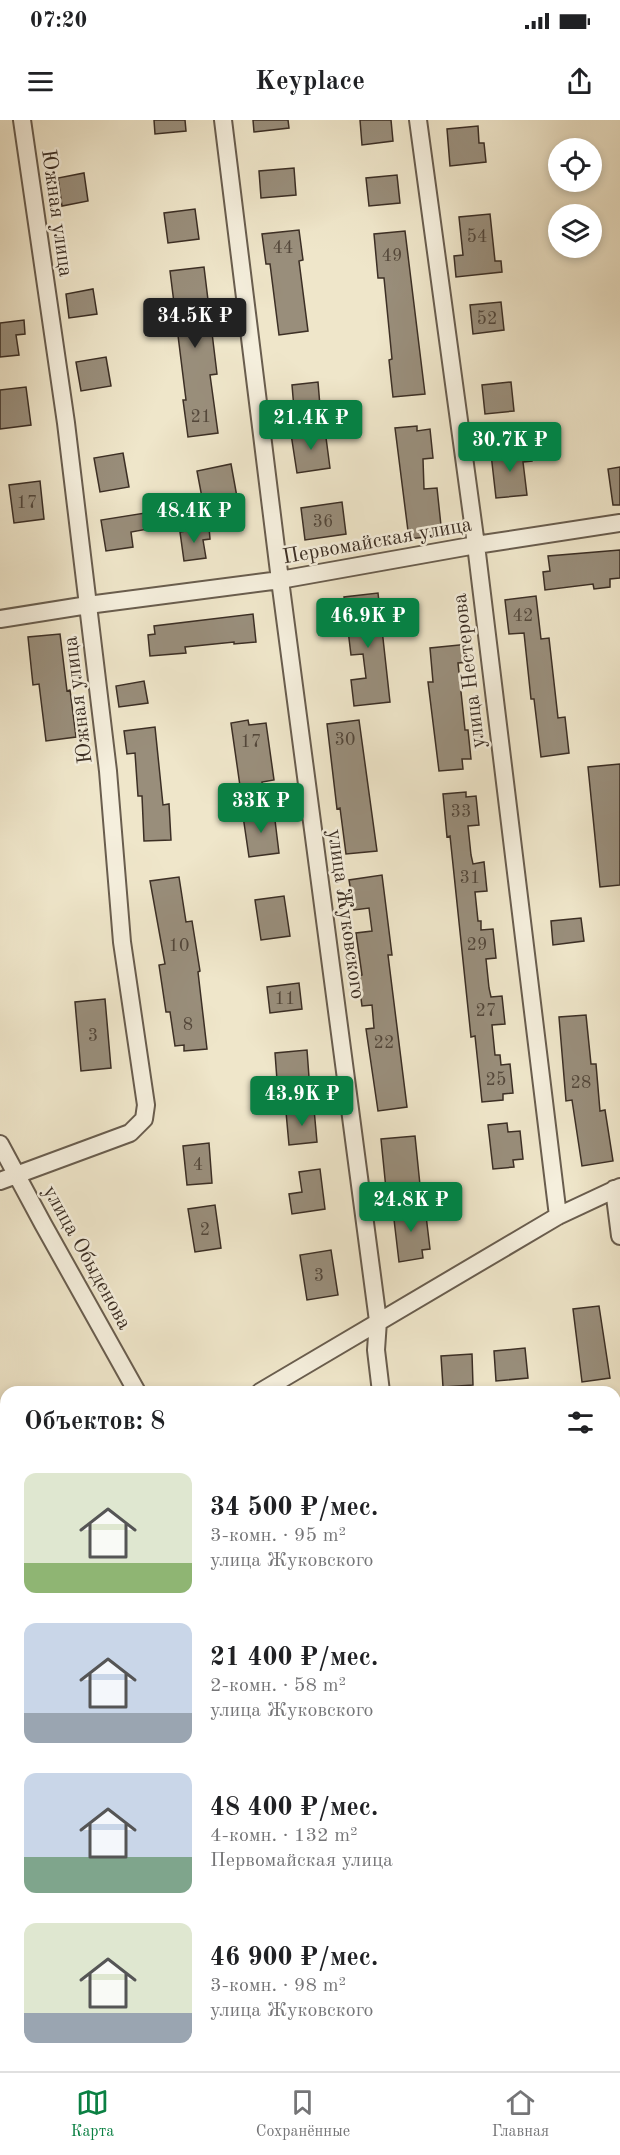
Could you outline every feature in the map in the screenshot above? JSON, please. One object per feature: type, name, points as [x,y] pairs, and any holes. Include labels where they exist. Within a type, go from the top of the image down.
[{"type":"street","name":"Южная улица","points":[[0,1181],[130,1133],[144,1119],[146,1105],[123,942],[108,771],[66,423],[22,120]]},
{"type":"street","name":"улица Жуковского","points":[[223,120],[280,580],[378,1321],[376,1350],[380,1386]]},
{"type":"street","name":"улица Нестерова","points":[[418,120],[476,545],[558,1216]]},
{"type":"street","name":"Первомайская улица","points":[[0,619],[280,580],[476,545],[620,524]]},
{"type":"street","name":"улица Обыденова","points":[[0,1144],[134,1386]]},
{"type":"street","points":[[270,1386],[558,1216],[617,1188],[620,1236]]},
{"type":"building","points":[[154,120],[185,120],[186,131],[155,134]]},
{"type":"building","points":[[253,120],[288,120],[289,128],[254,132]]},
{"type":"building","points":[[360,120],[391,120],[393,141],[362,145]]},
{"type":"building","points":[[478,126],[479,143],[484,143],[486,162],[450,166],[447,129]]},
{"type":"building","points":[[294,168],[296,195],[261,198],[259,171]]},
{"type":"building","points":[[84,173],[88,201],[62,206],[58,178]]},
{"type":"building","points":[[397,175],[400,203],[369,206],[366,178]]},
{"type":"building","points":[[195,209],[199,239],[168,243],[164,213]]},
{"type":"building","points":[[490,214],[495,261],[501,261],[502,272],[456,277],[454,256],[463,255],[459,217]]},
{"type":"building","points":[[299,230],[303,260],[299,261],[308,331],[279,335],[270,264],[266,264],[262,234]]},
{"type":"building","points":[[405,231],[425,394],[393,397],[389,360],[392,359],[384,278],[378,278],[374,234]]},
{"type":"building","points":[[204,267],[217,374],[210,375],[218,433],[188,437],[183,400],[186,400],[170,271]]},
{"type":"building","points":[[93,289],[97,314],[69,318],[66,294]]},
{"type":"building","points":[[501,302],[504,330],[473,334],[470,305]]},
{"type":"building","points":[[24,320],[25,334],[16,335],[19,355],[0,357],[0,323]]},
{"type":"building","points":[[106,357],[111,386],[81,391],[76,362]]},
{"type":"building","points":[[318,382],[320,406],[294,409],[292,385]]},
{"type":"building","points":[[511,382],[514,411],[485,414],[482,385]]},
{"type":"building","points":[[26,387],[31,425],[0,429],[0,390]]},
{"type":"building","points":[[417,426],[417,431],[430,429],[433,458],[423,459],[424,489],[437,488],[442,535],[409,539],[395,428]]},
{"type":"building","points":[[325,430],[330,468],[297,473],[291,434]]},
{"type":"building","points":[[531,449],[532,461],[523,462],[527,495],[496,498],[491,454]]},
{"type":"building","points":[[123,453],[129,487],[100,492],[94,458]]},
{"type":"building","points":[[231,464],[237,497],[203,503],[197,471]]},
{"type":"building","points":[[620,467],[620,505],[613,505],[608,469]]},
{"type":"building","points":[[40,481],[44,519],[14,523],[9,485]]},
{"type":"building","points":[[342,502],[346,534],[305,540],[301,508]]},
{"type":"building","points":[[145,513],[148,529],[131,532],[133,547],[106,551],[101,520]]},
{"type":"building","points":[[209,527],[210,539],[203,540],[206,558],[184,561],[180,532]]},
{"type":"building","points":[[620,550],[620,578],[610,579],[610,587],[594,589],[593,584],[545,590],[543,572],[550,571],[548,556]]},
{"type":"building","points":[[378,593],[390,702],[354,706],[351,680],[366,678],[363,654],[351,655],[344,597]]},
{"type":"building","points":[[536,596],[541,639],[549,638],[558,718],[565,717],[569,753],[541,757],[534,699],[531,699],[524,633],[509,634],[505,600]]},
{"type":"building","points":[[253,614],[256,642],[185,647],[186,653],[150,656],[148,635],[155,634],[154,626]]},
{"type":"building","points":[[60,634],[67,691],[70,690],[76,737],[46,741],[39,684],[33,685],[28,637]]},
{"type":"building","points":[[469,644],[471,662],[458,663],[465,730],[468,730],[471,759],[462,759],[463,769],[439,771],[428,682],[433,682],[430,648]]},
{"type":"building","points":[[144,681],[148,703],[119,707],[116,686]]},
{"type":"building","points":[[248,720],[249,725],[266,723],[274,780],[262,782],[263,790],[241,793],[231,723]]},
{"type":"building","points":[[359,720],[377,851],[346,854],[340,808],[337,809],[327,724]]},
{"type":"building","points":[[155,727],[163,805],[169,804],[171,840],[144,841],[142,796],[138,796],[135,753],[127,754],[124,731]]},
{"type":"building","points":[[620,764],[620,885],[600,887],[588,767]]},
{"type":"building","points":[[466,792],[466,797],[476,796],[479,825],[468,826],[471,855],[473,864],[484,862],[487,891],[475,892],[478,921],[481,921],[481,930],[493,929],[496,958],[486,959],[489,988],[491,997],[502,996],[505,1024],[492,1025],[495,1055],[500,1055],[501,1065],[510,1064],[513,1093],[503,1094],[503,1100],[482,1102],[475,1036],[471,1037],[450,836],[447,837],[443,794]]},
{"type":"building","points":[[274,812],[279,853],[249,857],[243,816]]},
{"type":"building","points":[[382,875],[392,955],[388,955],[407,1107],[378,1111],[366,1029],[374,1028],[372,1005],[362,1006],[358,976],[362,975],[356,933],[372,931],[369,908],[354,910],[349,880]]},
{"type":"building","points":[[179,877],[186,922],[192,921],[200,971],[198,972],[207,1049],[184,1051],[184,1045],[175,1046],[170,1012],[166,1012],[159,965],[165,964],[150,881]]},
{"type":"building","points":[[284,896],[290,936],[261,940],[255,900]]},
{"type":"building","points":[[581,918],[584,941],[553,945],[551,921]]},
{"type":"building","points":[[299,983],[302,1009],[270,1013],[267,987]]},
{"type":"building","points":[[105,999],[111,1068],[81,1071],[75,1002]]},
{"type":"building","points":[[586,1015],[591,1064],[596,1064],[600,1111],[605,1110],[613,1161],[582,1166],[572,1100],[566,1101],[559,1017]]},
{"type":"building","points":[[307,1050],[309,1077],[277,1080],[275,1053]]},
{"type":"building","points":[[314,1109],[317,1142],[289,1145],[286,1112]]},
{"type":"building","points":[[507,1123],[508,1132],[520,1131],[523,1159],[513,1160],[514,1167],[493,1169],[488,1125]]},
{"type":"building","points":[[415,1136],[420,1185],[386,1189],[381,1139]]},
{"type":"building","points":[[209,1143],[212,1183],[187,1185],[183,1146]]},
{"type":"building","points":[[320,1169],[325,1209],[292,1214],[289,1194],[302,1192],[299,1172]]},
{"type":"building","points":[[215,1205],[221,1248],[195,1252],[188,1209]]},
{"type":"building","points":[[425,1207],[430,1249],[422,1250],[423,1258],[399,1262],[393,1211]]},
{"type":"building","points":[[331,1250],[338,1295],[307,1300],[300,1255]]},
{"type":"building","points":[[599,1306],[610,1378],[582,1382],[573,1309]]},
{"type":"building","points":[[525,1348],[528,1378],[496,1381],[494,1351]]},
{"type":"building","points":[[472,1354],[473,1385],[443,1386],[441,1356]]}]
